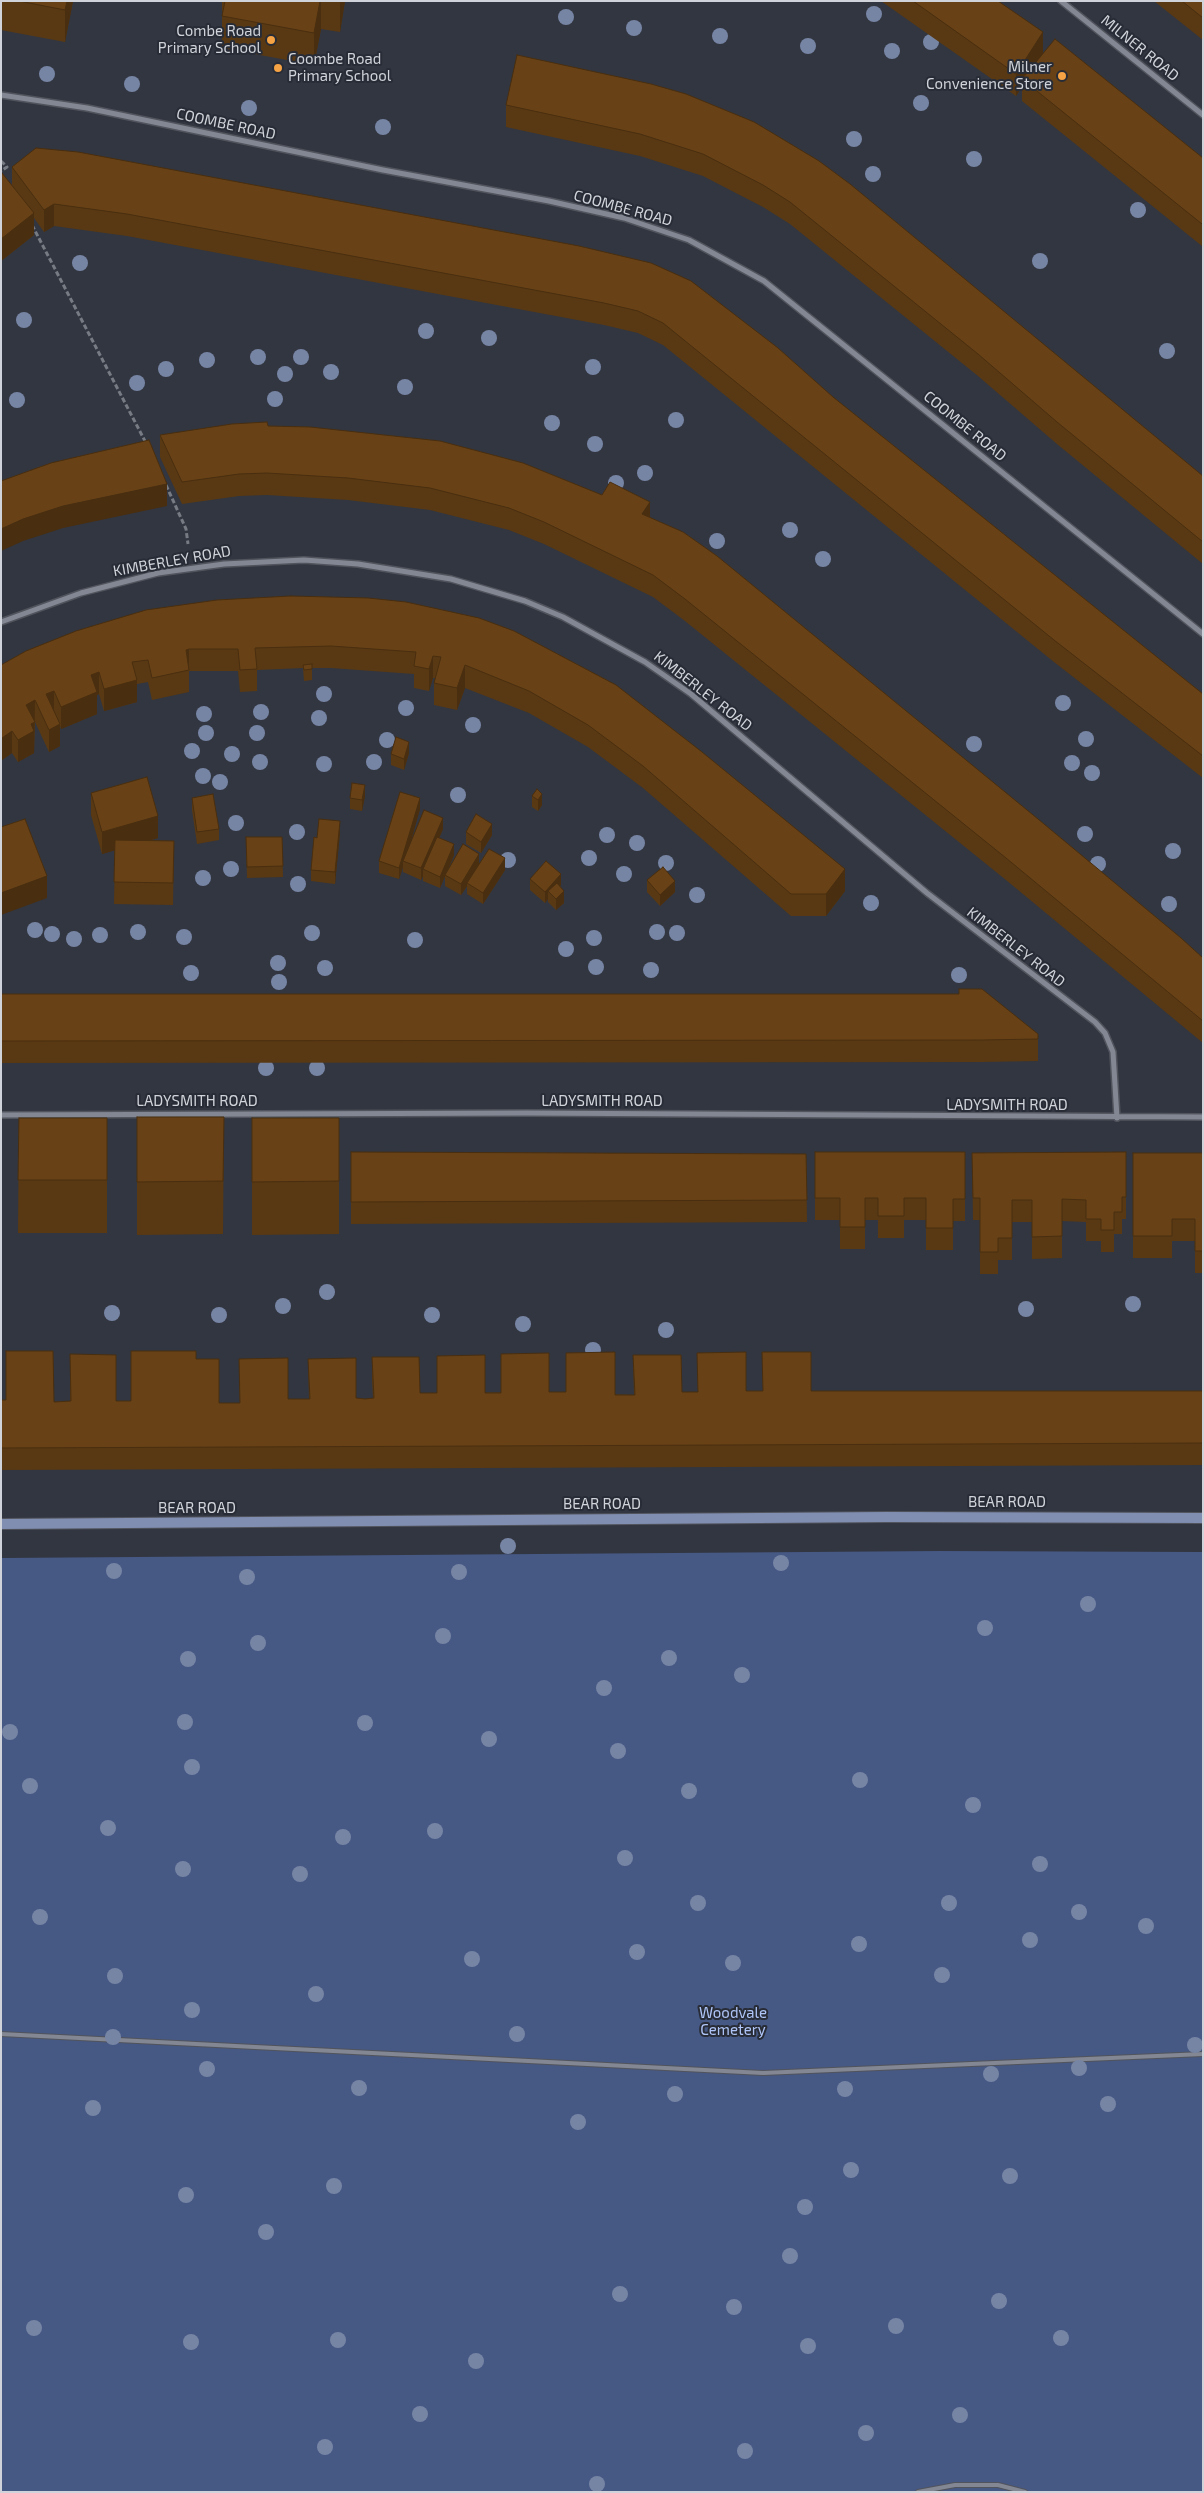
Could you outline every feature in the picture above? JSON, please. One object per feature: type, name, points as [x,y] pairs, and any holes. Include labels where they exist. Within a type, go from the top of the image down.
[{"type":"street","name":"MILNER ROAD","points":[[1061,1],[1203,115]]},
{"type":"street","name":"COOMBE ROAD","points":[[1,95],[123,115],[383,170],[548,201],[624,218],[689,240],[772,287],[1203,634]]},
{"type":"street","name":"KIMBERLEY ROAD","points":[[1,622],[54,601],[108,585],[193,567],[256,561],[304,560],[358,564],[451,579],[525,601],[563,617],[645,662],[691,694],[927,893],[1095,1022],[1105,1033],[1113,1052],[1117,1118]]},
{"type":"street","name":"LADYSMITH ROAD","points":[[1,1115],[571,1113],[1203,1118]]},
{"type":"street","name":"BEAR ROAD","points":[[1,1524],[877,1517],[1203,1518]]},
{"type":"lane","points":[[1,2034],[763,2073],[1203,2054]]},
{"type":"lane","points":[[918,2492],[955,2485],[998,2484],[1025,2492]]},
{"type":"path","points":[[1,161],[8,166],[1,170]]},
{"type":"path","points":[[28,219],[38,233],[150,452]]},
{"type":"path","points":[[162,477],[186,529],[193,567]]},
{"type":"green space","name":"Woodvale Cemetery","points":[[940,1551],[1203,1552],[1203,2492],[1,2492],[1,1558]]},
{"type":"building","points":[[19,1],[67,1],[65,10]]},
{"type":"building","points":[[225,1],[320,1],[314,33],[222,16]]},
{"type":"building","points":[[913,1],[998,1],[1043,32],[1016,74]]},
{"type":"building","points":[[1182,1],[1203,1],[1203,18]]},
{"type":"building","points":[[1055,39],[1203,158],[1203,224],[1022,79]]},
{"type":"building","points":[[517,55],[651,84],[686,94],[754,122],[819,161],[850,184],[1203,476],[1203,542],[1057,422],[978,354],[790,202],[763,185],[703,154],[640,134],[506,105]]},
{"type":"building","points":[[36,148],[78,152],[579,246],[651,263],[691,281],[778,348],[833,397],[1203,694],[1203,756],[1054,640],[663,323],[638,311],[604,303],[127,214],[54,204],[44,210],[12,167]]},
{"type":"building","points":[[1,173],[34,213],[1,239]]},
{"type":"building","points":[[267,422],[268,426],[310,427],[440,441],[523,463],[602,495],[610,482],[650,502],[642,514],[683,532],[717,556],[1038,819],[1203,958],[1203,1021],[1006,858],[653,575],[544,522],[509,508],[430,488],[348,478],[267,473],[239,474],[182,482],[160,435],[232,424]]},
{"type":"building","points":[[149,440],[167,484],[63,506],[23,519],[1,529],[1,481],[51,463]]},
{"type":"building","points":[[291,596],[368,598],[406,602],[479,618],[514,631],[616,685],[702,752],[845,869],[826,894],[791,894],[643,766],[588,725],[529,691],[465,665],[457,688],[434,683],[441,657],[433,656],[429,669],[414,666],[416,652],[331,646],[255,648],[257,669],[240,670],[238,649],[189,649],[186,650],[189,670],[152,678],[148,660],[132,662],[137,680],[104,689],[99,672],[91,675],[97,692],[61,707],[54,691],[46,694],[60,724],[49,730],[35,700],[26,705],[35,722],[31,724],[34,731],[18,740],[12,731],[1,737],[1,665],[26,651],[76,631],[146,610],[217,600]]},
{"type":"building","points":[[312,664],[312,669],[304,670],[303,665]]},
{"type":"building","points":[[396,737],[409,742],[404,759],[391,754]]},
{"type":"building","points":[[147,777],[158,816],[102,832],[91,793]]},
{"type":"building","points":[[352,783],[365,785],[362,800],[350,798]]},
{"type":"building","points":[[537,789],[542,794],[538,800],[532,796]]},
{"type":"building","points":[[400,792],[420,798],[399,868],[379,861]]},
{"type":"building","points":[[213,794],[219,829],[197,832],[192,798]]},
{"type":"building","points":[[424,810],[443,818],[421,868],[403,861]]},
{"type":"building","points":[[476,814],[492,824],[481,842],[466,832]]},
{"type":"building","points":[[25,819],[47,876],[1,893],[1,827]]},
{"type":"building","points":[[319,819],[340,821],[335,872],[311,870],[314,837],[317,838]]},
{"type":"building","points":[[246,837],[282,837],[283,866],[247,867]]},
{"type":"building","points":[[437,837],[454,844],[440,877],[423,869]]},
{"type":"building","points":[[115,840],[174,841],[173,883],[114,882]]},
{"type":"building","points":[[463,844],[479,854],[461,884],[445,875]]},
{"type":"building","points":[[489,849],[505,858],[483,893],[467,883]]},
{"type":"building","points":[[546,861],[561,874],[545,892],[530,879]]},
{"type":"building","points":[[663,867],[675,881],[660,895],[647,880]]},
{"type":"building","points":[[557,883],[564,891],[556,899],[548,891]]},
{"type":"building","points":[[959,989],[982,989],[1038,1034],[1038,1039],[1,1041],[1,994],[959,994]]},
{"type":"building","points":[[137,1117],[224,1117],[223,1181],[137,1182]]},
{"type":"building","points":[[19,1118],[107,1118],[107,1180],[18,1180]]},
{"type":"building","points":[[252,1118],[339,1118],[339,1181],[252,1182]]},
{"type":"building","points":[[351,1152],[806,1154],[807,1200],[351,1202]]},
{"type":"building","points":[[815,1152],[965,1152],[965,1199],[953,1199],[953,1228],[926,1228],[926,1198],[904,1198],[904,1216],[878,1216],[878,1198],[865,1198],[865,1227],[840,1227],[840,1198],[815,1198]]},
{"type":"building","points":[[1126,1152],[1126,1197],[1122,1197],[1122,1212],[1114,1212],[1114,1230],[1101,1230],[1101,1219],[1086,1219],[1086,1200],[1062,1199],[1062,1236],[1032,1237],[1032,1200],[1012,1200],[1012,1238],[998,1238],[998,1252],[980,1252],[980,1198],[973,1198],[972,1153]]},
{"type":"building","points":[[1133,1153],[1203,1153],[1203,1251],[1195,1251],[1195,1219],[1172,1219],[1172,1236],[1133,1236]]},
{"type":"building","points":[[6,1351],[53,1351],[54,1402],[71,1401],[70,1354],[116,1355],[116,1401],[131,1401],[131,1351],[196,1351],[196,1359],[219,1359],[219,1403],[240,1403],[239,1359],[288,1358],[288,1399],[310,1399],[308,1359],[356,1358],[356,1398],[365,1399],[374,1398],[372,1357],[419,1357],[420,1393],[437,1393],[437,1356],[485,1355],[485,1393],[501,1393],[501,1354],[549,1353],[549,1392],[566,1392],[566,1353],[615,1352],[615,1395],[635,1395],[633,1355],[681,1355],[682,1392],[698,1392],[697,1353],[746,1352],[746,1391],[763,1391],[762,1352],[811,1352],[811,1391],[1203,1391],[1203,1443],[1,1448],[1,1400],[6,1400]]},
{"type":"place","name":"Combe Road Primary School","points":[[271,40]]},
{"type":"place","name":"Coombe Road Primary School","points":[[278,68]]},
{"type":"place","name":"Milner Convenience Store","points":[[1062,76]]}]
